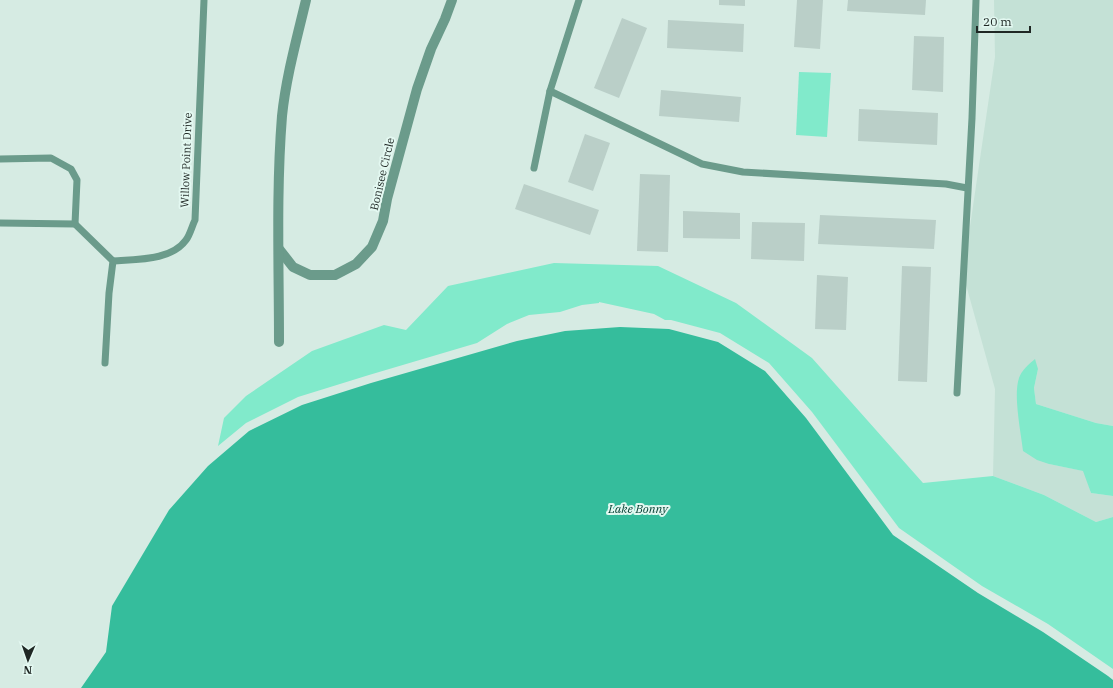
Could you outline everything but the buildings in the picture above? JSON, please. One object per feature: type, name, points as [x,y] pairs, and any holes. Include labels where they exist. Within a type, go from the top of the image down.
[{"type":"street","points":[[279,342],[278,196],[282,115],[291,61],[306,0]]},
{"type":"street","name":"Bonisee Circle","points":[[279,249],[293,267],[310,275],[334,274],[356,264],[372,247],[383,221],[387,199],[418,88],[431,49],[452,0]]},
{"type":"lane","name":"Willow Point Drive","points":[[113,261],[154,258],[177,249],[187,240],[194,220],[204,0]]},
{"type":"lane","points":[[534,168],[550,91],[579,0]]},
{"type":"lane","points":[[957,393],[972,118],[976,0]]},
{"type":"lane","points":[[550,91],[702,164],[743,172],[946,184],[967,188]]},
{"type":"lane","points":[[0,159],[51,158],[71,169],[77,180],[75,224]]},
{"type":"lane","points":[[0,224],[75,224],[113,261],[109,293],[105,363]]},
{"type":"shaded area","points":[[994,0],[1113,0],[1113,426],[1096,423],[1036,404],[1034,388],[1038,369],[1027,366],[1049,464],[1084,471],[1091,493],[1113,496],[1113,517],[1096,522],[1044,495],[993,476],[995,389],[963,274],[995,57]]},
{"type":"shaded area","points":[[799,72],[831,73],[827,137],[796,135]]},
{"type":"shaded area","points":[[554,263],[658,266],[736,303],[812,358],[923,483],[993,476],[1044,495],[1096,522],[1113,517],[1113,669],[1048,624],[982,586],[899,528],[812,412],[769,363],[720,333],[671,320],[665,320],[654,314],[599,302],[582,305],[560,312],[529,315],[507,324],[477,343],[298,397],[246,423],[218,446],[224,418],[246,396],[312,351],[384,325],[406,330],[448,286]]},
{"type":"shaded area","points":[[1035,359],[1038,369],[1034,388],[1036,404],[1096,423],[1113,426],[1113,496],[1091,493],[1083,471],[1037,460],[1023,451],[1017,404],[1017,385],[1022,373]]},
{"type":"water","name":"Lake Bonny","points":[[620,327],[669,329],[718,342],[765,371],[806,418],[893,535],[978,593],[1043,632],[1108,676],[1113,680],[1113,688],[81,688],[106,652],[112,606],[169,510],[208,466],[249,431],[302,405],[371,383],[517,341],[565,331]]}]
